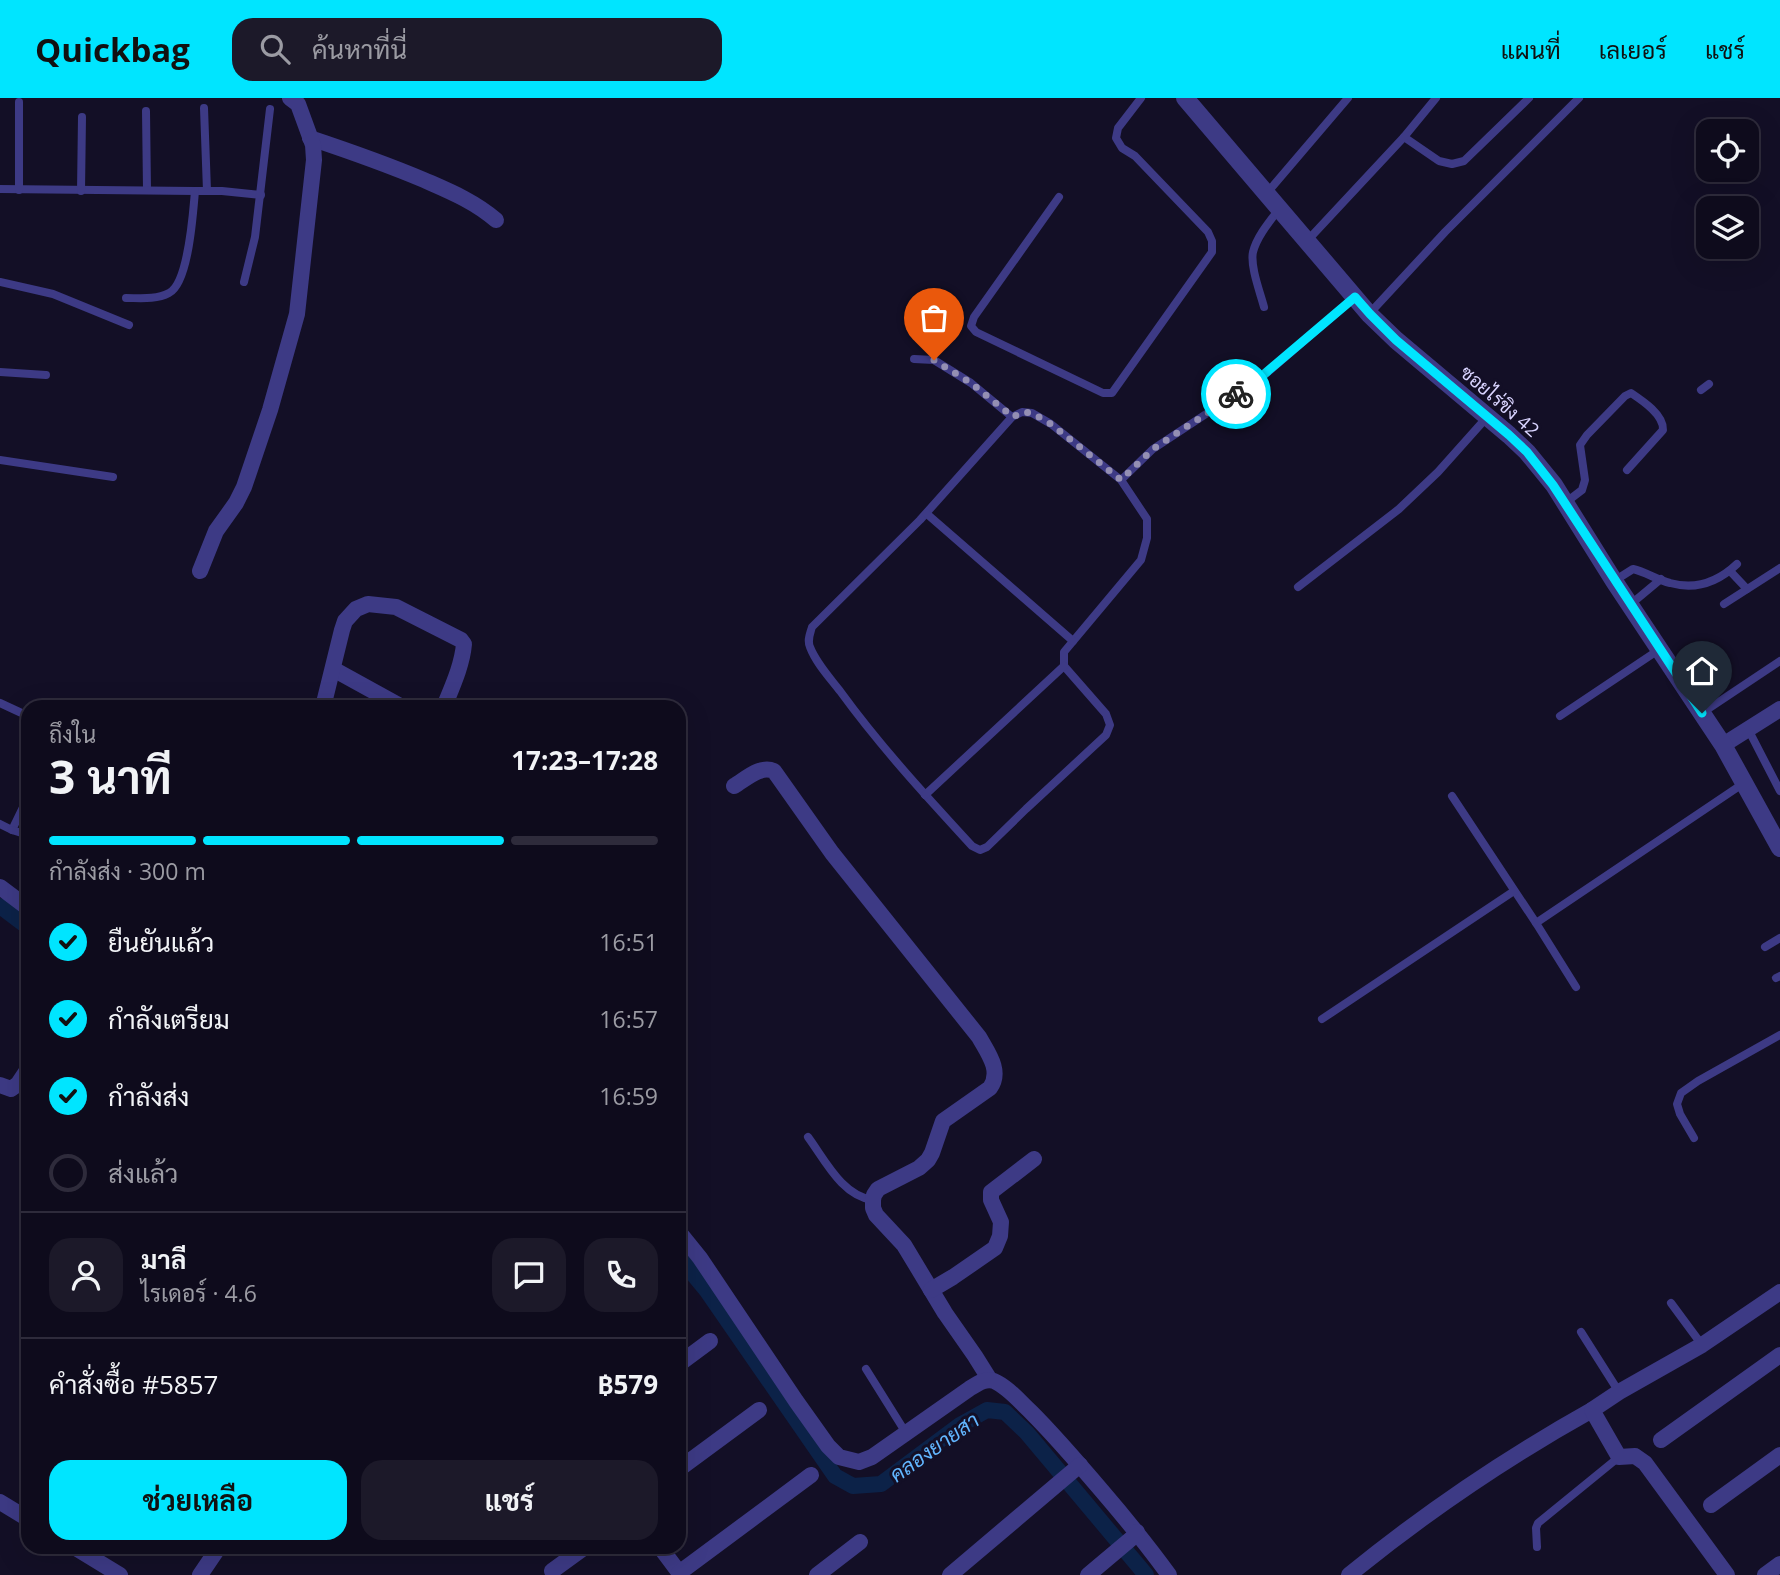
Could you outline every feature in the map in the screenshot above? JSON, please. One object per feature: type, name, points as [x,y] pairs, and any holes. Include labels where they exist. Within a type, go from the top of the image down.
[{"type":"street","points":[[200,571],[216,531],[236,503],[244,486],[270,410],[296,314],[314,160],[313,145],[298,104],[290,98]]},
{"type":"street","name":"ซอยไร่ขิง 42","points":[[1185,98],[1370,314],[1396,340],[1527,452],[1566,503],[1723,745],[1780,848]]},
{"type":"street","points":[[310,138],[375,159],[444,188],[468,200],[496,220]]},
{"type":"street","points":[[325,700],[345,621],[356,609],[368,604],[396,607],[461,640],[464,644],[447,700]]},
{"type":"street","points":[[333,669],[389,700]]},
{"type":"street","points":[[1723,745],[1780,709]]},
{"type":"street","points":[[734,786],[761,770],[767,768],[774,771],[832,853],[979,1037],[990,1056],[996,1071],[995,1081],[990,1088],[943,1121],[928,1160],[919,1168],[878,1189],[873,1200],[876,1215],[904,1245],[990,1380]]},
{"type":"street","points":[[0,887],[21,903]]},
{"type":"street","points":[[0,1085],[11,1089],[21,1080]]},
{"type":"street","points":[[931,1290],[995,1248],[1002,1222],[991,1200],[991,1192],[1034,1159]]},
{"type":"street","points":[[686,1241],[796,1401],[839,1457],[859,1462],[872,1457],[961,1394],[981,1382],[997,1382],[1042,1423],[1169,1575]]},
{"type":"street","points":[[1349,1575],[1398,1535],[1496,1467],[1702,1345],[1780,1292]]},
{"type":"street","points":[[686,1359],[710,1341]]},
{"type":"street","points":[[1661,1440],[1780,1355]]},
{"type":"street","points":[[686,1464],[759,1410]]},
{"type":"street","points":[[1592,1410],[1619,1457],[1635,1456],[1645,1463],[1727,1575]]},
{"type":"street","points":[[1710,1505],[1780,1455]]},
{"type":"street","points":[[950,1575],[1077,1468]]},
{"type":"street","points":[[665,1554],[680,1574],[811,1475]]},
{"type":"street","points":[[0,1502],[21,1515]]},
{"type":"street","points":[[1088,1575],[1134,1535]]},
{"type":"street","points":[[817,1575],[860,1542]]},
{"type":"street","points":[[86,1554],[120,1575]]},
{"type":"street","points":[[200,1575],[214,1554]]},
{"type":"street","points":[[552,1571],[575,1554]]},
{"type":"street","points":[[1765,1575],[1780,1564]]},
{"type":"lane","points":[[1059,197],[974,317],[971,326],[976,332],[1104,393],[1112,393],[1212,251],[1208,232],[1135,156],[1122,148],[1116,138],[1118,128],[1141,98]]},
{"type":"lane","points":[[1267,194],[1348,98]]},
{"type":"lane","points":[[1307,241],[1404,137],[1436,98]]},
{"type":"lane","points":[[1404,137],[1439,161],[1452,164],[1464,161],[1529,98]]},
{"type":"lane","points":[[1370,314],[1445,232],[1578,98]]},
{"type":"lane","points":[[19,102],[19,190]]},
{"type":"lane","points":[[204,108],[207,191]]},
{"type":"lane","points":[[244,282],[255,237],[270,109]]},
{"type":"lane","points":[[146,111],[147,190]]},
{"type":"lane","points":[[81,191],[82,117]]},
{"type":"lane","points":[[0,189],[207,191],[261,195]]},
{"type":"lane","points":[[126,298],[170,293],[178,284],[186,258],[195,191]]},
{"type":"lane","points":[[1264,307],[1253,252],[1261,233],[1280,208]]},
{"type":"lane","points":[[0,282],[53,294],[129,325]]},
{"type":"lane","points":[[1121,480],[1153,449],[1262,376],[1355,297]]},
{"type":"lane","points":[[914,359],[934,360],[971,383],[1013,417]]},
{"type":"lane","points":[[0,372],[46,375]]},
{"type":"lane","points":[[1701,390],[1709,384]]},
{"type":"lane","points":[[1566,503],[1582,490],[1586,480],[1580,445],[1625,396],[1631,393],[1660,417],[1663,430],[1627,470]]},
{"type":"lane","points":[[1023,412],[1032,413],[1051,424],[1121,480],[1147,519],[1147,538],[1141,560],[1064,652],[1064,666],[1106,714],[1110,725],[1106,735],[1026,808],[988,847],[980,850],[972,846],[925,795],[843,696],[809,645],[812,627],[926,514],[1013,417],[1023,412]]},
{"type":"lane","points":[[1298,587],[1399,509],[1438,472],[1488,416]]},
{"type":"lane","points":[[0,460],[113,477]]},
{"type":"lane","points":[[926,514],[1073,641]]},
{"type":"lane","points":[[1614,580],[1633,569],[1669,583],[1691,586],[1713,581],[1733,567],[1747,589]]},
{"type":"lane","points":[[1724,604],[1780,568]]},
{"type":"lane","points":[[1630,604],[1661,579]]},
{"type":"lane","points":[[1560,716],[1660,649]]},
{"type":"lane","points":[[1702,713],[1780,661]]},
{"type":"lane","points":[[925,795],[1064,666]]},
{"type":"lane","points":[[0,703],[21,713]]},
{"type":"lane","points":[[1748,729],[1780,791]]},
{"type":"lane","points":[[1536,923],[1744,783]]},
{"type":"lane","points":[[1451,796],[1576,987]]},
{"type":"lane","points":[[12,830],[21,811]]},
{"type":"lane","points":[[0,824],[21,833]]},
{"type":"lane","points":[[1322,1019],[1514,891]]},
{"type":"lane","points":[[1765,947],[1780,938]]},
{"type":"lane","points":[[1694,1138],[1677,1104],[1681,1094],[1698,1081],[1780,1035]]},
{"type":"lane","points":[[808,1137],[834,1174],[854,1195],[873,1200]]},
{"type":"lane","points":[[1671,1303],[1702,1345]]},
{"type":"lane","points":[[1581,1332],[1619,1392]]},
{"type":"lane","points":[[866,1369],[906,1433]]},
{"type":"lane","points":[[1537,1547],[1538,1523],[1619,1457]]},
{"type":"waterway","name":"คลองยายสา","points":[[0,906],[21,922]]},
{"type":"waterway","name":"คลองยายสา","points":[[686,1266],[707,1291],[835,1476],[853,1486],[881,1484],[960,1425],[987,1410],[1005,1412],[1027,1433],[1146,1575]]},
{"type":"way so far","points":[[934,360],[971,383],[1013,417],[1023,412],[1032,413],[1051,424],[1121,480],[1153,449],[1236,394]]},
{"type":"route","points":[[1236,394],[1262,376],[1355,297],[1396,340],[1527,452],[1553,485],[1702,713]]}]
